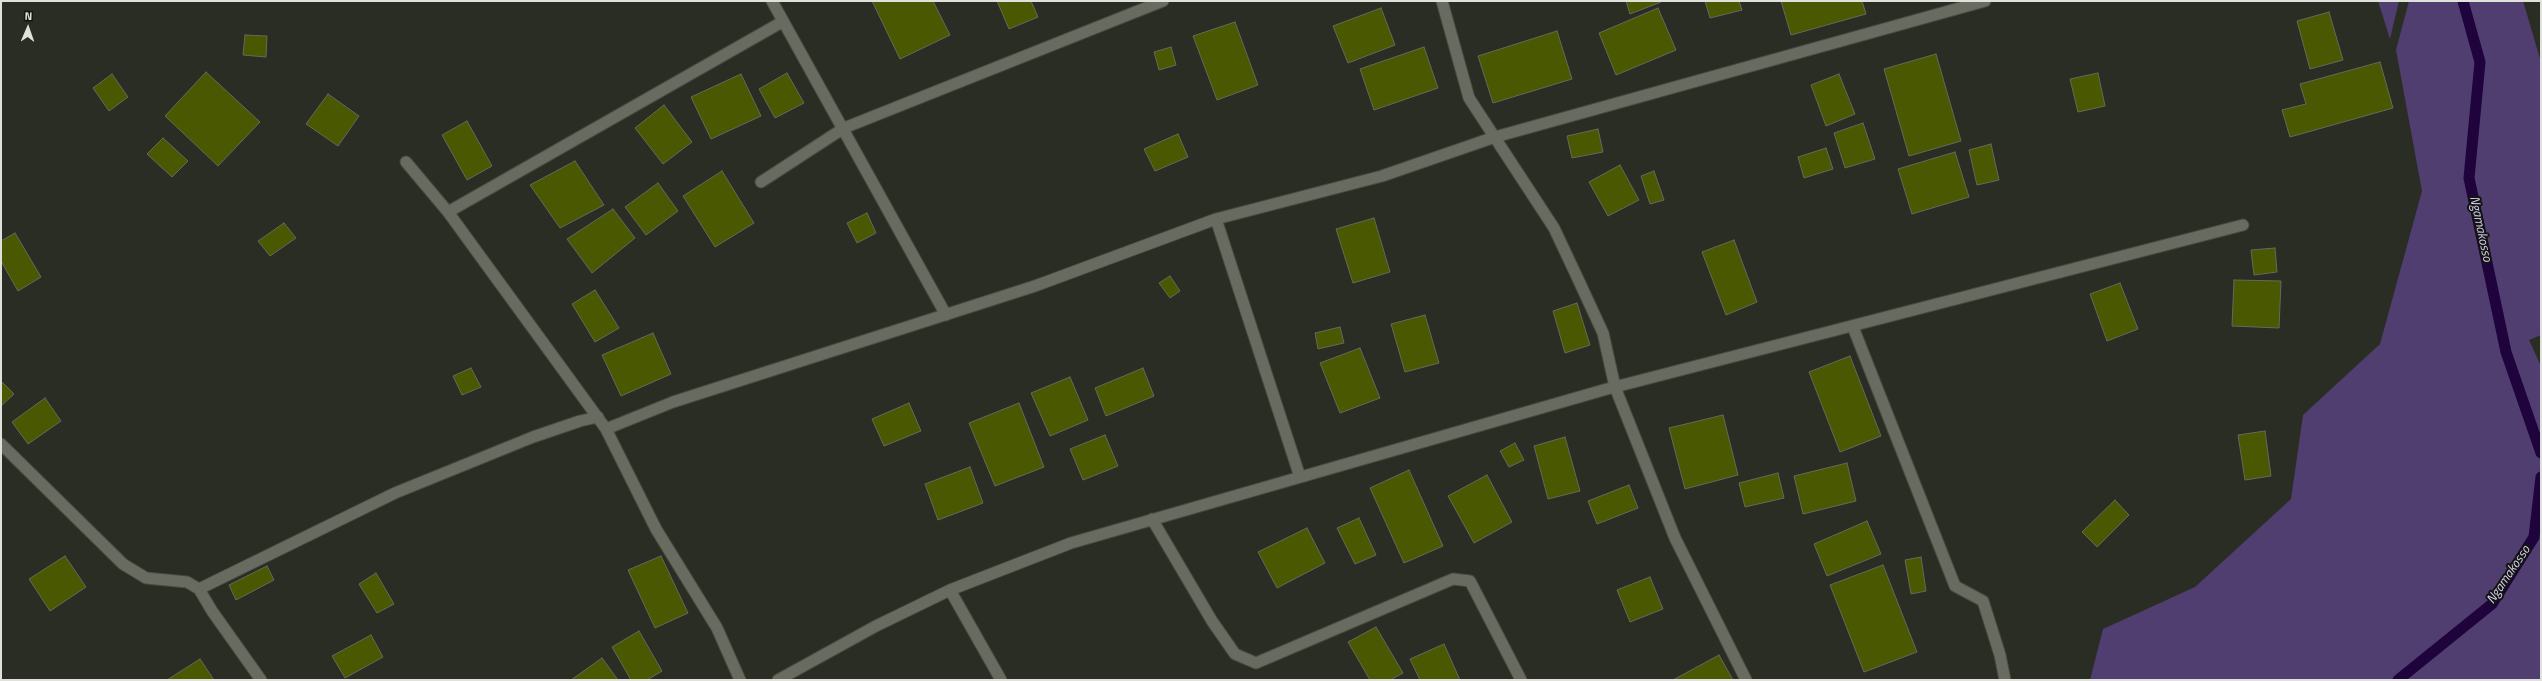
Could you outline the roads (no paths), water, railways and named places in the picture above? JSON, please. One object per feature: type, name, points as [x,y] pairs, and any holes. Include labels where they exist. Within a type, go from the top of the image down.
[{"type":"street","points":[[772,1],[782,22],[844,128],[946,315]]},
{"type":"street","points":[[761,182],[844,128],[1163,1]]},
{"type":"street","points":[[1442,1],[1469,98],[1557,234],[1603,333],[1615,386],[1675,538],[1746,680]]},
{"type":"street","points":[[606,429],[674,402],[1035,286],[1216,219],[1382,176],[1495,138],[1985,1]]},
{"type":"street","points":[[448,212],[782,22]]},
{"type":"street","points":[[406,162],[448,212],[606,429],[656,529],[717,628],[740,680]]},
{"type":"street","points":[[1216,219],[1300,477]]},
{"type":"street","points":[[778,680],[876,626],[950,590],[1071,543],[1615,386],[1854,327],[2243,224]]},
{"type":"street","points":[[1854,327],[1955,586],[1983,600],[2006,680]]},
{"type":"street","points":[[199,589],[395,493],[533,437],[580,421],[598,418]]},
{"type":"street","points":[[1,444],[123,564],[146,578],[187,582],[199,589],[261,680]]},
{"type":"street","points":[[1152,519],[1212,621],[1235,654],[1256,663],[1453,579],[1470,581],[1521,680]]},
{"type":"street","points":[[950,590],[1001,680]]},
{"type":"waterway","name":"Ngamakosso","points":[[2463,1],[2480,62],[2469,178],[2506,352],[2541,453]]},
{"type":"waterway","name":"Ngamakosso","points":[[2398,680],[2492,604],[2534,537],[2541,477]]}]
